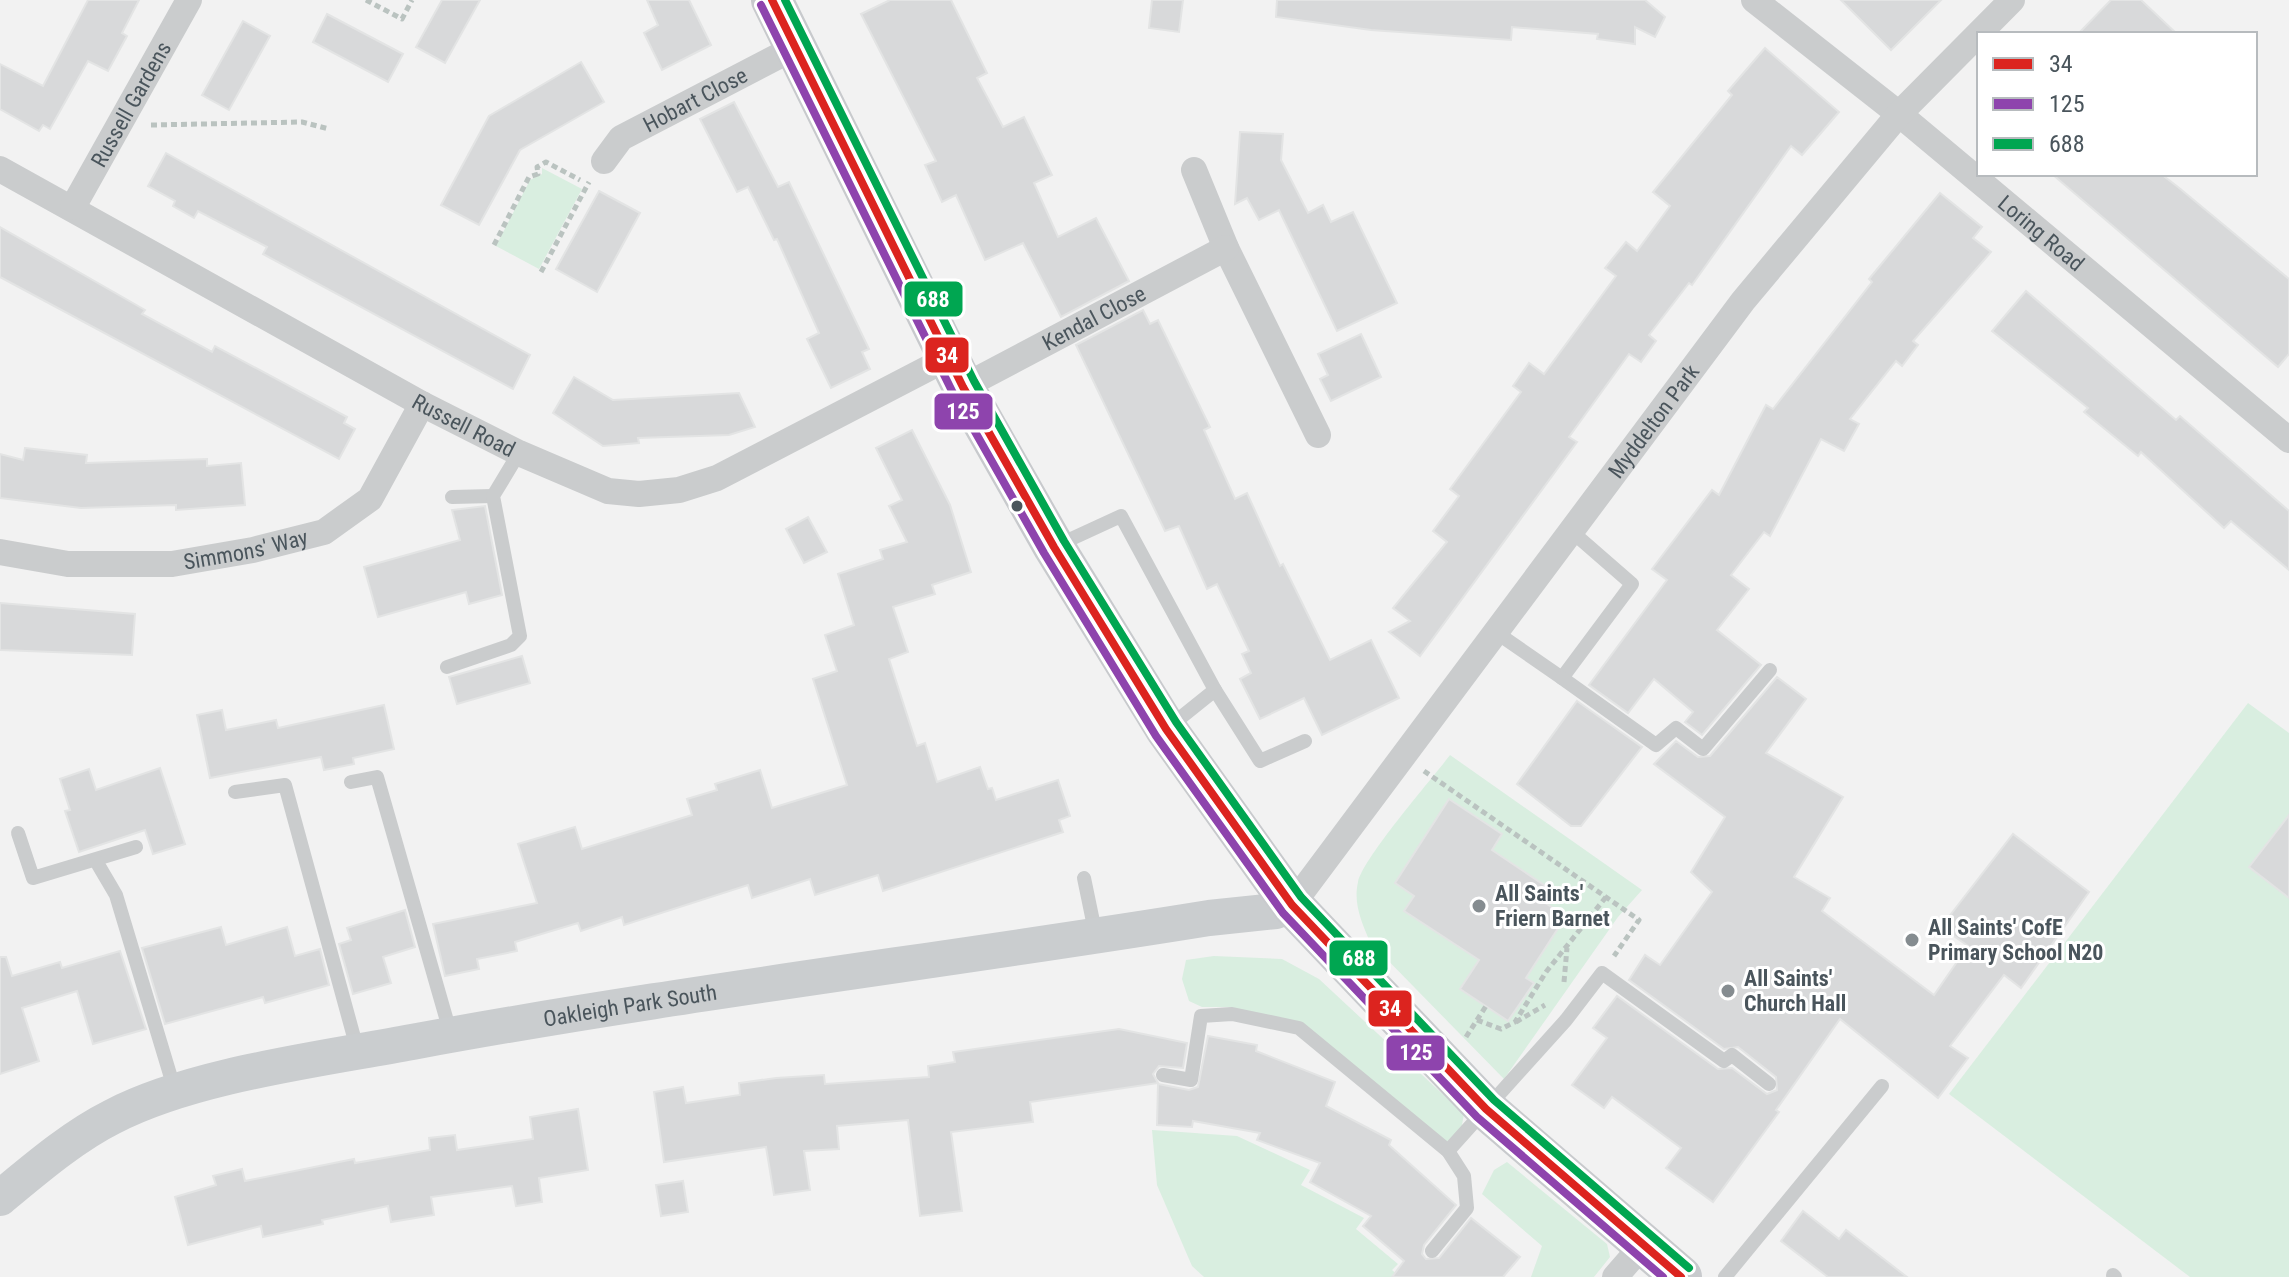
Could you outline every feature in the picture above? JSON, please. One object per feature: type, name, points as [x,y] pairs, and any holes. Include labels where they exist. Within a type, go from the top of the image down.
[{"type":"main road","points":[[773,0],[955,372],[1054,547],[1166,729],[1292,905],[1486,1109],[1681,1277]]},
{"type":"street","name":"Russell Gardens","points":[[73,207],[189,0]]},
{"type":"street","name":"Loring Road","points":[[1754,0],[1899,114],[2289,440]]},
{"type":"street","name":"Myddelton Park","points":[[1980,32],[2012,0]]},
{"type":"street","name":"Myddelton Park","points":[[1292,905],[1743,301],[1899,114],[1977,35]]},
{"type":"street","name":"Hobart Close","points":[[604,161],[621,138],[796,47]]},
{"type":"street","name":"Russell Road","points":[[0,169],[422,404],[519,453],[608,491],[639,494],[679,490],[717,478],[955,372]]},
{"type":"street","points":[[1194,170],[1226,248],[1318,435]]},
{"type":"street","name":"Kendal Close","points":[[955,372],[1226,248]]},
{"type":"street","name":"Simmons' Way","points":[[0,552],[68,564],[172,564],[253,550],[324,532],[370,499],[422,404]]},
{"type":"street","name":"Oakleigh Park South","points":[[0,1198],[112,1117],[175,1092],[451,1035],[733,988],[1209,918],[1276,911],[1292,905]]},
{"type":"street","points":[[1615,1277],[1642,1246]]},
{"type":"lane","points":[[447,667],[511,645],[520,636],[493,496],[519,453]]},
{"type":"lane","points":[[452,497],[493,496]]},
{"type":"lane","points":[[1054,547],[1121,516],[1215,690],[1260,761],[1305,741]]},
{"type":"lane","points":[[1562,678],[1632,584],[1570,530]]},
{"type":"lane","points":[[1497,633],[1656,745],[1676,728],[1703,749],[1770,670]]},
{"type":"lane","points":[[1166,729],[1215,690]]},
{"type":"lane","points":[[351,782],[377,777],[451,1035]]},
{"type":"lane","points":[[235,792],[285,785],[358,1052]]},
{"type":"lane","points":[[18,833],[33,878],[136,847]]},
{"type":"lane","points":[[96,861],[116,895],[175,1092]]},
{"type":"lane","points":[[1084,878],[1096,936]]},
{"type":"lane","points":[[1448,1151],[1602,973],[1724,1061],[1732,1055],[1769,1084]]},
{"type":"lane","points":[[1163,1075],[1191,1080],[1201,1016],[1232,1014],[1299,1028],[1448,1151],[1464,1176],[1467,1208],[1432,1251]]},
{"type":"lane","points":[[1725,1277],[1882,1086]]},
{"type":"path","points":[[366,0],[402,19],[412,0]]},
{"type":"path","points":[[126,114],[141,126],[302,122],[329,129]]},
{"type":"path","points":[[541,272],[588,184],[604,161]]},
{"type":"path","points":[[494,245],[529,177],[538,174],[537,167],[546,162],[588,184]]},
{"type":"path","points":[[1404,757],[1639,920],[1602,973]]},
{"type":"path","points":[[1515,1022],[1535,987],[1606,897]]},
{"type":"path","points":[[1560,989],[1566,979],[1567,947]]},
{"type":"path","points":[[1477,1020],[1501,1029],[1554,999]]},
{"type":"green space","points":[[542,168],[582,189],[539,269],[496,246],[530,180],[542,174]]},
{"type":"green space","points":[[2248,703],[2289,733],[2289,1277],[2190,1277],[1949,1094]]},
{"type":"green space","points":[[1450,755],[1642,890],[1618,917],[1504,1079],[1370,942],[1357,906],[1358,882],[1372,855]]},
{"type":"green space","points":[[1214,956],[1282,959],[1319,979],[1464,1114],[1461,1130],[1445,1143],[1301,1024],[1228,1007],[1202,1007],[1189,1001],[1182,979],[1186,960]]},
{"type":"green space","points":[[1152,1130],[1237,1136],[1310,1170],[1301,1185],[1364,1218],[1356,1229],[1398,1264],[1392,1270],[1400,1277],[1204,1277],[1192,1266],[1157,1185]]},
{"type":"green space","points":[[1507,1162],[1607,1244],[1610,1257],[1594,1277],[1531,1277],[1542,1246],[1482,1194],[1494,1170]]},
{"type":"building","points":[[88,0],[139,0],[122,33],[127,36],[108,71],[88,61],[50,129],[43,125],[39,131],[0,109],[0,64],[43,86]]},
{"type":"building","points":[[442,0],[480,0],[445,63],[416,47]]},
{"type":"building","points":[[647,0],[689,0],[711,45],[662,70],[644,33],[658,25]]},
{"type":"building","points":[[890,0],[951,0],[987,73],[977,78],[1003,127],[1024,117],[1052,175],[1034,183],[1058,237],[1096,218],[1129,281],[1061,317],[1023,243],[985,260],[956,195],[942,202],[925,165],[936,161],[861,14]]},
{"type":"building","points":[[1152,0],[1183,0],[1179,32],[1149,28]]},
{"type":"building","points":[[1277,0],[1645,0],[1665,17],[1655,37],[1635,27],[1635,44],[1597,39],[1598,34],[1512,27],[1511,40],[1371,30],[1276,17]]},
{"type":"building","points":[[1841,0],[1941,0],[1891,50]]},
{"type":"building","points":[[2111,0],[2141,0],[2175,32],[2080,32]]},
{"type":"building","points":[[327,14],[403,54],[388,82],[313,42]]},
{"type":"building","points":[[243,21],[270,36],[229,110],[202,95]]},
{"type":"building","points":[[1765,48],[1839,112],[1802,155],[1791,146],[1692,285],[1689,283],[1649,335],[1656,341],[1641,362],[1629,354],[1569,437],[1577,442],[1420,656],[1389,632],[1410,621],[1393,608],[1447,542],[1433,531],[1459,496],[1450,489],[1521,392],[1513,386],[1529,363],[1544,374],[1616,276],[1605,268],[1626,242],[1637,251],[1670,206],[1653,192],[1732,95],[1728,91]]},
{"type":"building","points":[[581,62],[604,102],[520,150],[479,225],[441,205],[489,116]]},
{"type":"building","points":[[734,102],[778,187],[789,182],[869,349],[862,352],[870,369],[831,388],[807,339],[819,333],[777,239],[774,240],[748,187],[737,192],[700,119]]},
{"type":"building","points":[[1240,132],[1283,134],[1281,160],[1308,213],[1323,205],[1331,222],[1353,212],[1397,303],[1337,331],[1279,210],[1259,220],[1247,198],[1235,204]]},
{"type":"building","points":[[166,153],[530,355],[513,389],[263,254],[267,247],[198,211],[194,218],[173,206],[175,201],[148,186]]},
{"type":"building","points":[[2054,176],[2164,176],[2289,279],[2289,354],[2278,367]]},
{"type":"building","points":[[599,191],[640,213],[597,292],[556,269]]},
{"type":"building","points":[[1940,193],[1982,227],[1973,238],[1991,252],[1913,341],[1918,345],[1902,366],[1896,361],[1850,419],[1859,424],[1844,451],[1821,439],[1770,536],[1764,532],[1731,575],[1749,589],[1717,630],[1761,665],[1702,735],[1685,722],[1693,712],[1654,679],[1628,713],[1589,685],[1667,580],[1652,569],[1712,490],[1719,495],[1766,405],[1773,409],[1872,282],[1869,279]]},
{"type":"building","points":[[0,227],[145,310],[142,314],[212,352],[215,346],[347,417],[344,423],[355,429],[339,459],[0,277]]},
{"type":"building","points":[[2026,291],[2176,420],[2180,416],[2289,511],[2289,570],[2231,521],[2224,528],[2141,452],[2138,456],[2084,412],[2088,408],[1992,331]]},
{"type":"building","points":[[1143,310],[1150,324],[1158,320],[1210,427],[1204,430],[1235,499],[1247,493],[1280,566],[1283,564],[1330,660],[1371,640],[1399,698],[1322,735],[1304,698],[1260,719],[1240,679],[1251,673],[1242,654],[1249,651],[1217,584],[1207,589],[1179,526],[1165,531],[1076,345]]},
{"type":"building","points":[[1361,334],[1381,377],[1331,401],[1320,379],[1328,375],[1318,354]]},
{"type":"building","points":[[574,377],[613,400],[739,393],[755,427],[729,435],[638,438],[639,443],[603,446],[553,413]]},
{"type":"building","points":[[912,430],[950,505],[971,572],[932,585],[935,594],[893,607],[908,652],[889,659],[917,746],[925,743],[937,782],[980,767],[996,800],[1058,780],[1070,816],[1059,820],[1063,832],[883,891],[878,875],[815,895],[810,879],[752,898],[748,885],[624,925],[622,917],[581,931],[578,923],[515,942],[517,951],[477,959],[479,969],[445,976],[433,924],[537,903],[518,844],[575,827],[582,849],[692,815],[687,799],[717,790],[715,784],[760,770],[772,808],[847,785],[813,679],[837,671],[825,635],[854,625],[838,574],[883,559],[880,550],[907,542],[889,506],[902,500],[876,448]]},
{"type":"building","points":[[25,448],[87,455],[86,463],[207,459],[207,466],[241,463],[245,505],[176,510],[176,505],[81,508],[0,498],[0,454],[23,460]]},
{"type":"building","points":[[485,506],[502,595],[469,604],[466,592],[378,617],[364,567],[460,540],[452,510]]},
{"type":"building","points":[[808,517],[827,552],[804,563],[786,529]]},
{"type":"building","points":[[0,603],[135,614],[132,655],[0,650]]},
{"type":"building","points":[[522,656],[530,683],[457,704],[449,677]]},
{"type":"building","points":[[1777,677],[1806,699],[1766,753],[1843,797],[1794,877],[1830,898],[1822,911],[1934,995],[1968,946],[1941,927],[2013,834],[2089,892],[2021,988],[2004,975],[1950,1046],[1968,1058],[1938,1098],[1840,1019],[1776,1110],[1779,1112],[1713,1202],[1666,1168],[1681,1148],[1612,1097],[1604,1108],[1572,1085],[1607,1038],[1593,1028],[1617,996],[1718,1069],[1732,1068],[1767,1094],[1777,1090],[1776,1077],[1738,1047],[1724,1049],[1629,980],[1645,955],[1660,965],[1712,892],[1691,872],[1725,817],[1654,764],[1676,741],[1698,757],[1710,756]]},
{"type":"building","points":[[1577,701],[1642,747],[1581,826],[1571,826],[1517,784]]},
{"type":"building","points":[[384,705],[394,749],[353,758],[354,764],[324,770],[321,757],[210,778],[197,715],[222,710],[226,730],[276,720],[278,728]]},
{"type":"building","points":[[160,768],[185,844],[153,854],[145,830],[79,852],[65,811],[70,810],[60,779],[89,769],[96,790]]},
{"type":"building","name":"All Saints' Friern Barnet","points":[[1449,799],[1502,834],[1492,850],[1550,889],[1542,901],[1566,916],[1526,978],[1534,983],[1508,1021],[1460,989],[1479,960],[1404,911],[1414,896],[1395,883]]},
{"type":"building","points":[[2289,815],[2289,898],[2249,867]]},
{"type":"building","points":[[405,910],[415,947],[383,957],[391,983],[353,994],[339,944],[351,940],[347,928]]},
{"type":"building","points":[[221,927],[226,945],[287,927],[295,956],[320,949],[329,985],[265,1003],[263,997],[165,1024],[142,948]]},
{"type":"building","points":[[120,951],[146,1029],[93,1044],[77,991],[22,1008],[39,1061],[0,1074],[0,957],[6,957],[12,976],[60,962],[62,968]]},
{"type":"building","points":[[1119,1029],[1187,1043],[1183,1068],[1159,1066],[1153,1074],[1158,1083],[1030,1102],[1033,1122],[951,1132],[962,1211],[920,1216],[908,1120],[837,1126],[839,1149],[804,1151],[810,1190],[774,1195],[766,1147],[664,1162],[654,1092],[683,1087],[686,1103],[740,1095],[739,1083],[776,1078],[824,1075],[825,1084],[929,1077],[928,1066],[955,1062],[953,1052]]},
{"type":"building","points":[[1208,1036],[1257,1045],[1256,1051],[1335,1082],[1326,1106],[1391,1140],[1389,1145],[1456,1205],[1424,1245],[1422,1254],[1426,1259],[1439,1258],[1471,1218],[1520,1257],[1503,1277],[1392,1277],[1404,1261],[1363,1226],[1371,1216],[1310,1182],[1320,1163],[1257,1140],[1260,1133],[1193,1121],[1192,1127],[1157,1125],[1158,1084],[1189,1090],[1198,1087]]},
{"type":"building","points":[[578,1109],[588,1170],[539,1178],[542,1202],[516,1206],[512,1186],[431,1197],[434,1215],[391,1222],[388,1206],[263,1237],[261,1226],[188,1245],[175,1197],[216,1185],[213,1176],[242,1169],[245,1181],[354,1159],[355,1163],[430,1150],[429,1138],[455,1135],[457,1150],[533,1139],[530,1117]]},
{"type":"building","points":[[683,1181],[688,1212],[661,1216],[656,1185]]},
{"type":"building","points":[[1803,1211],[1839,1239],[1846,1230],[1907,1277],[1828,1277],[1781,1241]]},
{"type":"transit line","name":"34","points":[[772,0],[963,387],[1054,547],[1166,729],[1292,905],[1486,1109],[1681,1277]]},
{"type":"transit line","name":"688","points":[[785,0],[974,381],[1064,541],[1176,722],[1301,897],[1494,1100],[1689,1268]]},
{"type":"transit line","name":"125","points":[[761,5],[953,393],[1044,553],[1156,736],[1283,913],[1477,1117],[1663,1277]]},
{"type":"place","name":"All Saints' Friern Barnet","points":[[1479,906]]},
{"type":"place","name":"All Saints' CofE Primary School N20","points":[[1912,940]]},
{"type":"place","name":"All Saints' Church Hall","points":[[1728,991]]}]
